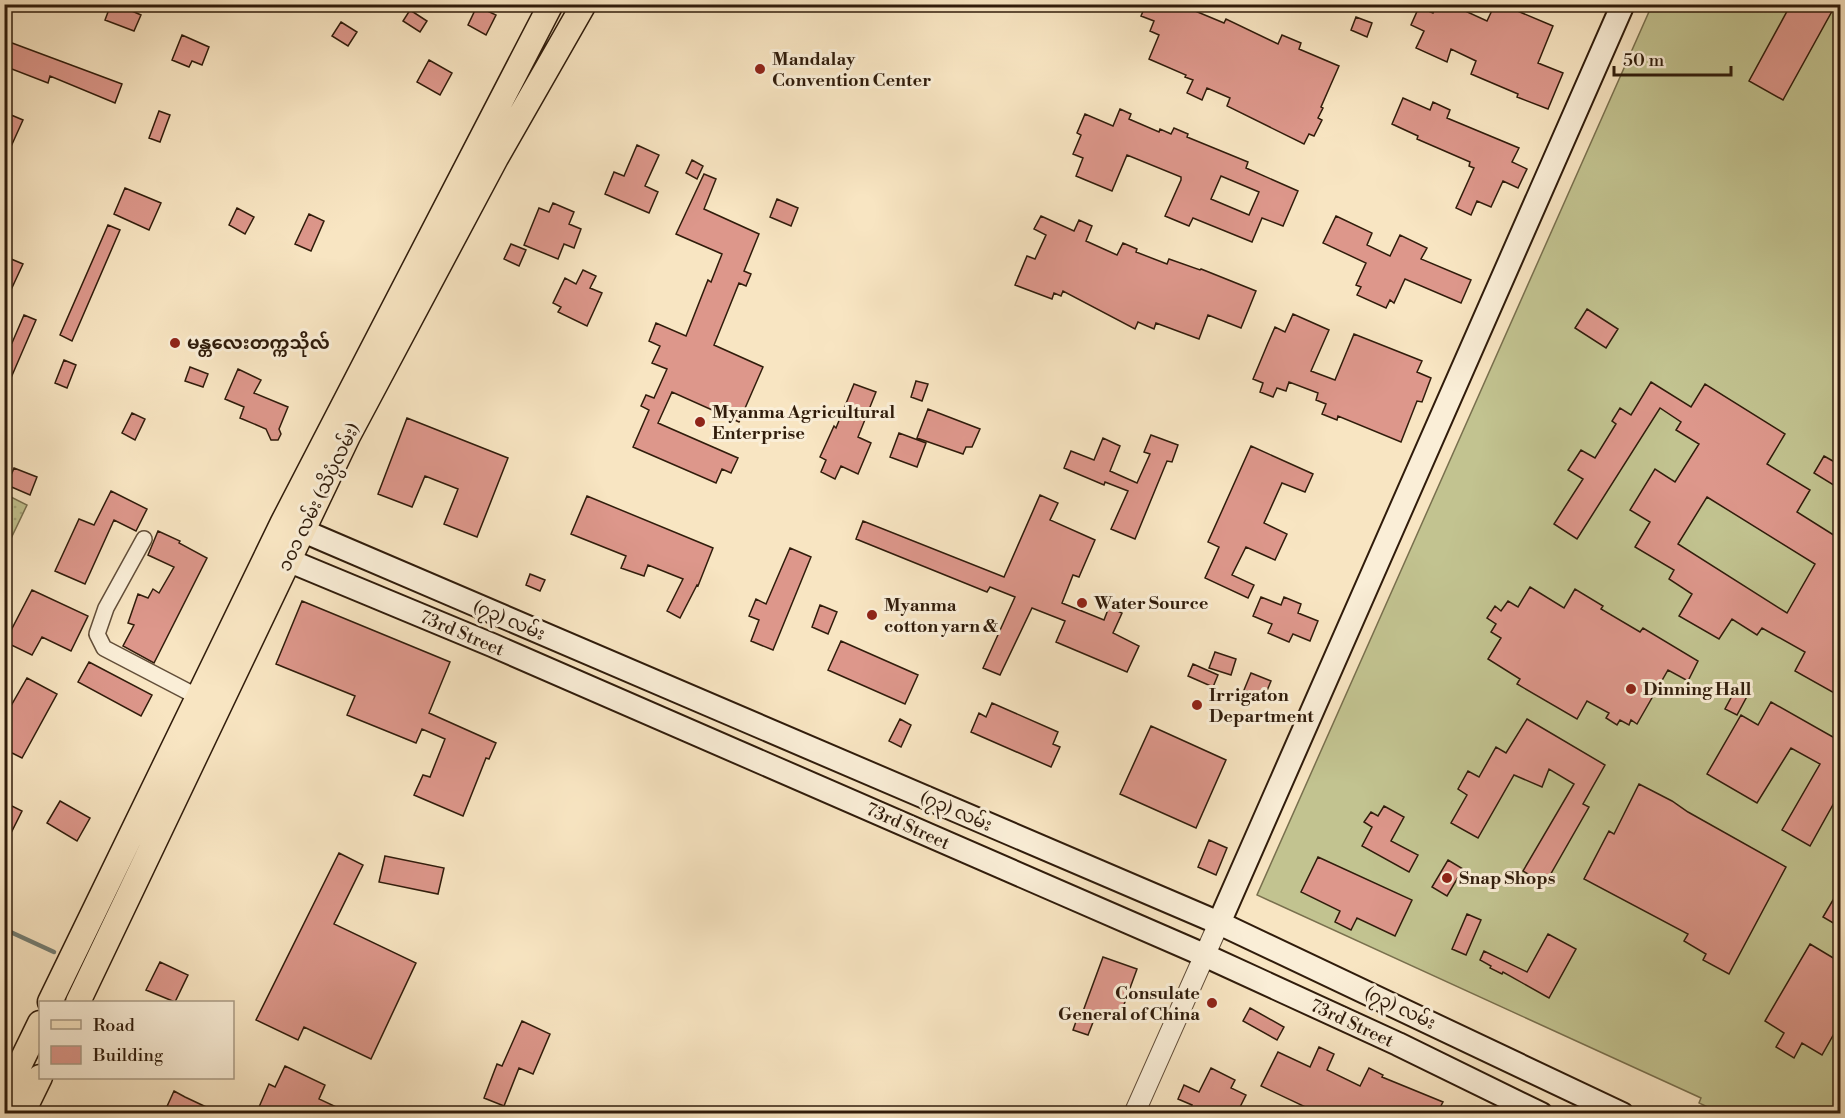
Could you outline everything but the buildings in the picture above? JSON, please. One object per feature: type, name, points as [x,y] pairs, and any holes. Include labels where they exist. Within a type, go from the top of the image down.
[{"type":"main road","name":"၁၀၁ လမ်း (သိပ္ပံလမ်း)","points":[[78,1001],[293,526],[486,153],[551,4]]},
{"type":"main road","name":"၁၀၁ လမ်း (သိပ္ပံလမ်း)","points":[[486,153],[584,4]]},
{"type":"main road","points":[[1219,923],[1623,4]]},
{"type":"main road","name":"(၇၃) လမ်း","points":[[293,526],[1219,923],[1622,1113]]},
{"type":"main road","name":"၁၀၁ လမ်း (သိပ္ပံလမ်း)","points":[[50,1001],[198,697],[279,556]]},
{"type":"main road","name":"73rd Street","points":[[279,556],[492,645],[1204,955],[1541,1113]]},
{"type":"main road","points":[[1398,1044],[1413,1014]]},
{"type":"main road","points":[[4,1097],[39,1025]]},
{"type":"main road","points":[[22,1113],[39,1079]]},
{"type":"street","points":[[144,539],[106,608],[97,634],[104,648],[198,697]]},
{"type":"street","points":[[1134,1113],[1219,923]]},
{"type":"green space","points":[[1652,5],[1840,5],[1840,1113],[1720,1113],[1699,1103],[1701,1098],[1257,895]]},
{"type":"green space","points":[[5,494],[27,505],[5,551]]},
{"type":"waterway","points":[[4,929],[54,952]]},
{"type":"place","name":"Mandalay Convention Center","points":[[760,69]]},
{"type":"place","name":"မန္တလေးတက္ကသိုလ်","points":[[175,343]]},
{"type":"place","name":"Myanma Agricultural Enterprise","points":[[700,422]]},
{"type":"place","name":"Water Source","points":[[1082,603]]},
{"type":"place","name":"Myanma cotton yarn &","points":[[872,615]]},
{"type":"place","name":"Dinning Hall","points":[[1631,689]]},
{"type":"place","name":"Irrigaton Department","points":[[1197,705]]},
{"type":"place","name":"Snap Shops","points":[[1447,878]]},
{"type":"place","name":"Consulate General of China","points":[[1212,1003]]}]
